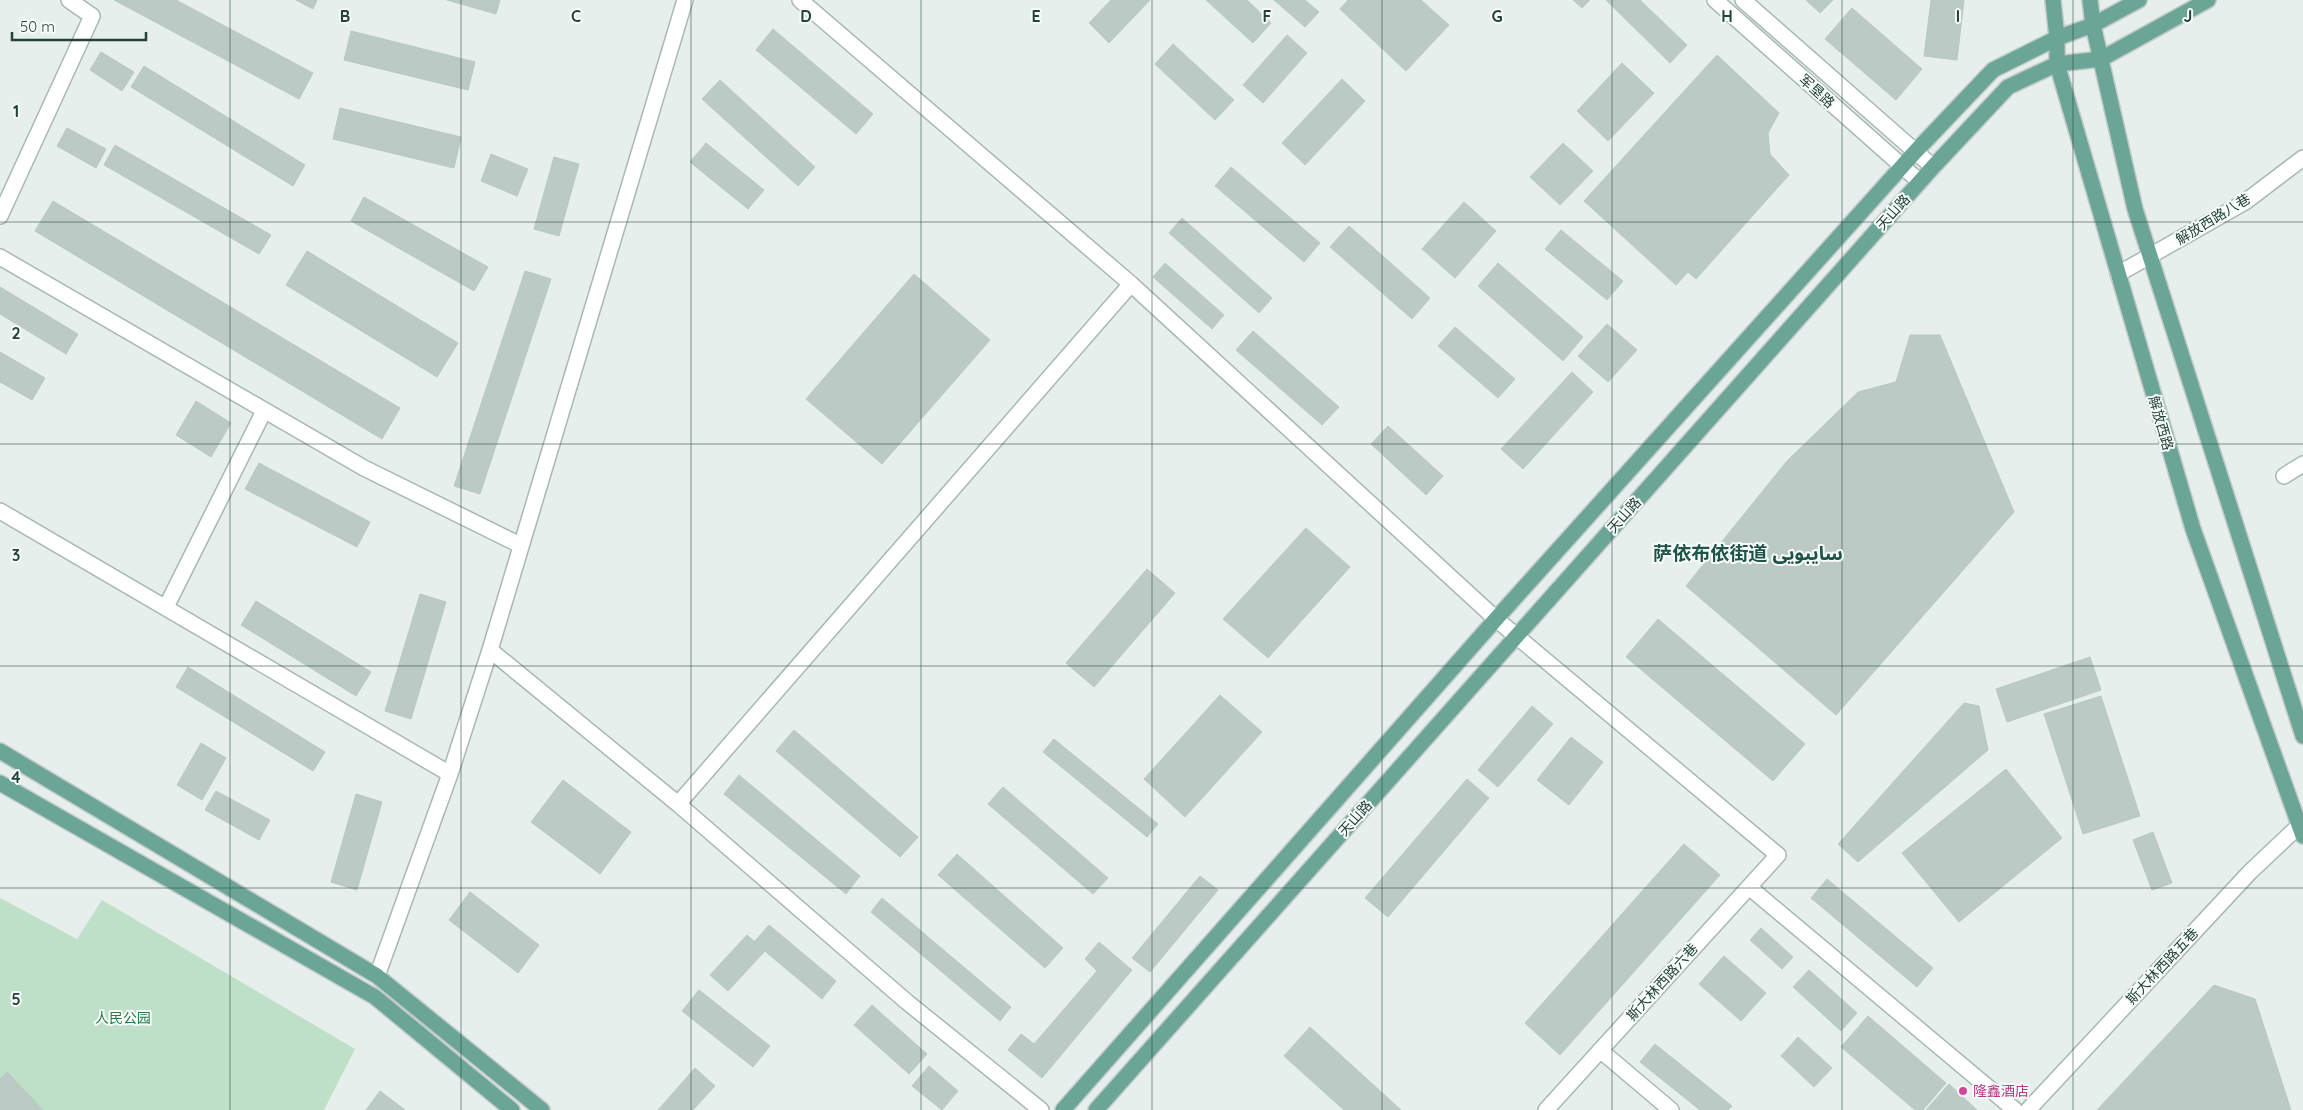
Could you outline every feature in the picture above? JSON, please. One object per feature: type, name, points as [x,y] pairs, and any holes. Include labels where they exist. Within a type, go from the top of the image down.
[{"type":"main road","name":"解放西路","points":[[2053,0],[2057,38],[2057,64],[2193,529],[2302,828]]},
{"type":"main road","points":[[2090,0],[2093,25],[2134,209],[2303,736]]},
{"type":"main road","name":"天山路","points":[[1063,1110],[1496,619],[1914,152],[1993,70],[2057,38],[2093,25],[2140,0]]},
{"type":"main road","name":"天山路","points":[[1096,1110],[1933,167],[2008,87],[2057,64],[2102,59],[2208,0]]},
{"type":"main road","points":[[0,751],[377,976],[542,1110]]},
{"type":"main road","points":[[0,783],[375,998],[512,1110]]},
{"type":"street","points":[[0,216],[92,16],[68,0]]},
{"type":"street","points":[[377,976],[450,774],[490,650],[685,0]]},
{"type":"street","points":[[800,0],[1131,284],[1496,619],[1517,635]]},
{"type":"street","name":"军垦路","points":[[1715,0],[1920,182]]},
{"type":"street","name":"军垦路","points":[[1743,0],[1933,167]]},
{"type":"street","name":"解放西路八巷","points":[[2118,274],[2245,202],[2303,158]]},
{"type":"street","points":[[0,257],[364,468],[520,545]]},
{"type":"street","points":[[678,804],[1131,284]]},
{"type":"street","points":[[166,606],[264,411]]},
{"type":"street","points":[[2284,476],[2303,464]]},
{"type":"street","points":[[0,511],[166,606],[450,774]]},
{"type":"street","name":"斯大林西路六巷","points":[[1517,635],[1778,855],[1546,1110]]},
{"type":"street","points":[[490,650],[678,804],[907,1002],[1042,1110]]},
{"type":"street","name":"斯大林西路五巷","points":[[2028,1110],[2250,872],[2302,828]]},
{"type":"street","points":[[1749,887],[2015,1110]]},
{"type":"street","points":[[1600,1050],[1671,1110]]},
{"type":"green space","name":"人民公园","points":[[0,898],[77,939],[102,900],[355,1049],[324,1110],[0,1110]]},
{"type":"building","points":[[114,0],[176,0],[313,73],[299,99]]},
{"type":"building","points":[[296,0],[317,0],[313,9]]},
{"type":"building","points":[[447,0],[500,0],[496,14]]},
{"type":"building","points":[[1111,0],[1150,0],[1109,43],[1089,23]]},
{"type":"building","points":[[1206,0],[1247,0],[1271,23],[1253,43]]},
{"type":"building","points":[[1274,0],[1305,0],[1319,12],[1305,27]]},
{"type":"building","points":[[1348,0],[1421,0],[1449,25],[1406,71],[1340,9]]},
{"type":"building","points":[[1573,0],[1590,0],[1582,8]]},
{"type":"building","points":[[1606,0],[1640,0],[1687,45],[1670,63]]},
{"type":"building","points":[[1806,0],[1833,0],[1820,13]]},
{"type":"building","points":[[1931,0],[1964,0],[1957,60],[1924,56]]},
{"type":"building","points":[[1852,8],[1922,69],[1896,100],[1825,39]]},
{"type":"building","points":[[773,29],[873,114],[856,134],[756,50]]},
{"type":"building","points":[[351,31],[475,62],[468,90],[344,60]]},
{"type":"building","points":[[1287,35],[1307,53],[1263,103],[1243,85]]},
{"type":"building","points":[[1173,44],[1234,100],[1215,120],[1155,64]]},
{"type":"building","points":[[101,52],[134,72],[122,91],[90,70]]},
{"type":"building","points":[[1717,55],[1779,113],[1768,133],[1770,154],[1789,175],[1696,279],[1688,272],[1676,285],[1584,201]]},
{"type":"building","points":[[1622,63],[1654,93],[1608,141],[1577,111]]},
{"type":"building","points":[[144,66],[305,165],[293,186],[131,87]]},
{"type":"building","points":[[1342,79],[1365,101],[1305,165],[1282,143]]},
{"type":"building","points":[[720,80],[815,167],[798,186],[702,99]]},
{"type":"building","points":[[340,108],[461,137],[454,168],[333,139]]},
{"type":"building","points":[[67,128],[106,149],[96,168],[57,146]]},
{"type":"building","points":[[706,143],[764,190],[748,209],[690,162]]},
{"type":"building","points":[[1563,143],[1593,171],[1560,205],[1530,177]]},
{"type":"building","points":[[115,145],[271,235],[259,254],[104,165]]},
{"type":"building","points":[[491,154],[528,169],[517,196],[481,181]]},
{"type":"building","points":[[554,157],[579,164],[559,236],[534,229]]},
{"type":"building","points":[[1231,167],[1320,243],[1304,262],[1215,186]]},
{"type":"building","points":[[364,197],[488,267],[474,291],[351,221]]},
{"type":"building","points":[[53,201],[400,408],[382,439],[35,231]]},
{"type":"building","points":[[1464,202],[1496,231],[1455,278],[1422,249]]},
{"type":"building","points":[[1182,218],[1272,298],[1259,313],[1169,233]]},
{"type":"building","points":[[1349,226],[1430,298],[1412,319],[1330,247]]},
{"type":"building","points":[[1561,230],[1623,281],[1607,300],[1545,249]]},
{"type":"building","points":[[307,251],[458,343],[437,377],[286,285]]},
{"type":"building","points":[[1165,263],[1224,315],[1212,329],[1153,277]]},
{"type":"building","points":[[1498,263],[1583,337],[1563,361],[1478,286]]},
{"type":"building","points":[[525,271],[551,279],[480,494],[454,486]]},
{"type":"building","points":[[914,274],[990,340],[882,464],[806,399]]},
{"type":"building","points":[[0,287],[78,334],[66,354],[0,314]]},
{"type":"building","points":[[1607,324],[1637,350],[1608,382],[1578,356]]},
{"type":"building","points":[[1455,327],[1515,379],[1498,398],[1438,346]]},
{"type":"building","points":[[1253,331],[1339,407],[1322,425],[1236,350]]},
{"type":"building","points":[[1910,335],[1940,335],[2014,512],[1836,715],[1686,586],[1787,461],[1858,392],[1896,382]]},
{"type":"building","points":[[0,352],[45,378],[32,400],[0,382]]},
{"type":"building","points":[[1572,372],[1593,392],[1523,469],[1501,449]]},
{"type":"building","points":[[196,401],[231,423],[211,457],[176,435]]},
{"type":"building","points":[[1388,426],[1443,476],[1426,495],[1371,444]]},
{"type":"building","points":[[259,463],[370,522],[357,547],[245,489]]},
{"type":"building","points":[[1306,528],[1350,567],[1268,658],[1223,619]]},
{"type":"building","points":[[1147,569],[1175,593],[1094,687],[1066,663]]},
{"type":"building","points":[[420,594],[446,602],[411,719],[385,711]]},
{"type":"building","points":[[256,601],[371,672],[356,696],[241,625]]},
{"type":"building","points":[[1658,619],[1805,744],[1773,781],[1626,657]]},
{"type":"building","points":[[2090,657],[2101,690],[2007,722],[1996,689]]},
{"type":"building","points":[[188,667],[325,752],[313,771],[176,687]]},
{"type":"building","points":[[1220,695],[1262,732],[1185,817],[1144,779]]},
{"type":"building","points":[[2101,696],[2140,816],[2083,834],[2044,714]]},
{"type":"building","points":[[1964,703],[1979,706],[1988,750],[1858,862],[1838,844]]},
{"type":"building","points":[[1532,706],[1553,724],[1498,787],[1478,770]]},
{"type":"building","points":[[794,730],[918,837],[900,857],[776,751]]},
{"type":"building","points":[[1571,737],[1603,762],[1569,805],[1537,780]]},
{"type":"building","points":[[1054,739],[1158,824],[1147,837],[1043,752]]},
{"type":"building","points":[[201,743],[226,758],[202,800],[177,785]]},
{"type":"building","points":[[2006,769],[2062,838],[1959,922],[1902,853]]},
{"type":"building","points":[[739,775],[860,876],[846,894],[724,794]]},
{"type":"building","points":[[1467,779],[1489,798],[1388,917],[1365,898]]},
{"type":"building","points":[[563,780],[631,832],[600,874],[531,822]]},
{"type":"building","points":[[1003,787],[1108,878],[1093,894],[988,804]]},
{"type":"building","points":[[216,791],[270,820],[259,840],[205,810]]},
{"type":"building","points":[[356,794],[382,802],[357,890],[331,882]]},
{"type":"building","points":[[2153,832],[2172,883],[2152,890],[2133,840]]},
{"type":"building","points":[[1684,844],[1720,875],[1560,1055],[1525,1023]]},
{"type":"building","points":[[957,854],[1063,948],[1045,968],[938,875]]},
{"type":"building","points":[[1200,876],[1218,890],[1150,972],[1132,958]]},
{"type":"building","points":[[1827,879],[1933,968],[1917,987],[1811,898]]},
{"type":"building","points":[[470,892],[539,945],[518,973],[449,920]]},
{"type":"building","points":[[882,898],[1011,1007],[1000,1021],[871,912]]},
{"type":"building","points":[[769,925],[836,981],[822,999],[754,942]]},
{"type":"building","points":[[1761,928],[1793,957],[1782,969],[1750,940]]},
{"type":"building","points":[[747,935],[765,951],[728,991],[710,975]]},
{"type":"building","points":[[1099,942],[1132,970],[1042,1078],[1008,1050],[1021,1034],[1034,1044],[1097,971],[1085,959]]},
{"type":"building","points":[[1724,956],[1766,993],[1741,1021],[1699,984]]},
{"type":"building","points":[[1809,970],[1857,1013],[1841,1031],[1793,987]]},
{"type":"building","points":[[2214,985],[2255,999],[2291,1110],[2097,1110]]},
{"type":"building","points":[[699,990],[770,1046],[753,1067],[682,1011]]},
{"type":"building","points":[[872,1005],[927,1054],[909,1074],[854,1025]]},
{"type":"building","points":[[1868,1016],[1946,1083],[1923,1110],[1915,1110],[1841,1047]]},
{"type":"building","points":[[1310,1027],[1401,1110],[1344,1110],[1284,1056]]},
{"type":"building","points":[[1798,1037],[1832,1068],[1814,1087],[1781,1056]]},
{"type":"building","points":[[1655,1044],[1732,1106],[1728,1110],[1700,1110],[1640,1062]]},
{"type":"building","points":[[929,1066],[958,1091],[942,1110],[912,1086]]},
{"type":"building","points":[[695,1068],[715,1086],[693,1110],[658,1110]]},
{"type":"building","points":[[7,1072],[43,1110],[0,1110],[0,1079]]},
{"type":"building","points":[[1949,1084],[1977,1110],[1926,1110]]},
{"type":"building","points":[[380,1091],[405,1110],[366,1110]]},
{"type":"place","name":"隆鑫酒店","points":[[1963,1091]]},
{"type":"district","name":"萨依布依街道 سايبويى","points":[[1748,553]]}]
